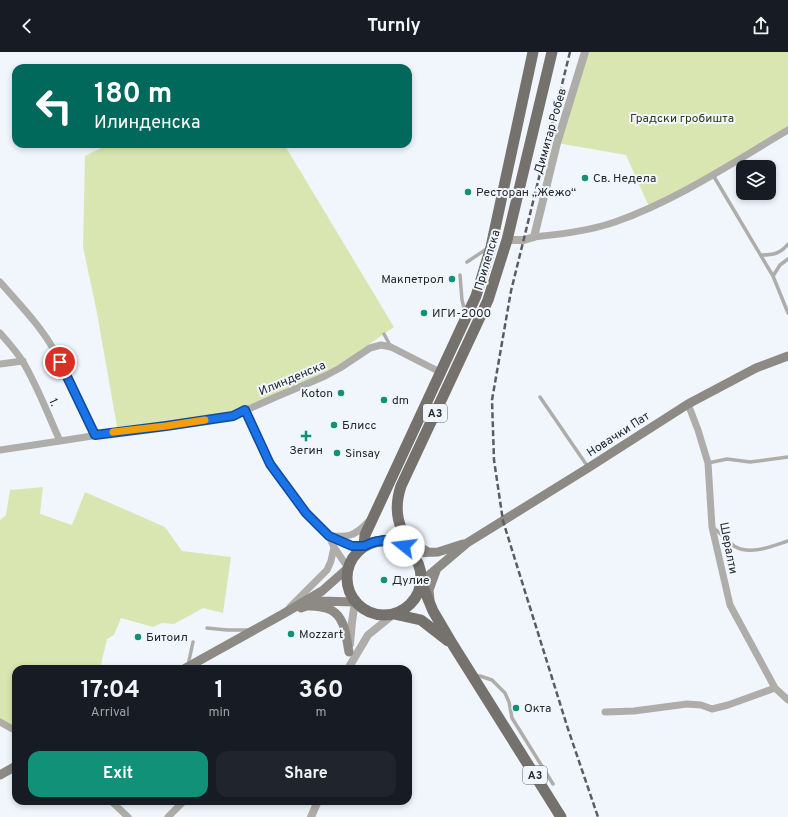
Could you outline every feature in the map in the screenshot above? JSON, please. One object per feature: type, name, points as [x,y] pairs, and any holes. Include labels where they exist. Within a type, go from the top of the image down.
[{"type":"main road","name":"Прилепска","points":[[364,546],[365,534],[476,296],[491,246],[533,52]]},
{"type":"main road","name":"Прилепска","points":[[412,553],[400,529],[397,516],[398,496],[401,486],[488,300],[508,240],[552,52]]},
{"type":"main road","name":"Новачки Пат","points":[[467,543],[688,404],[756,368],[788,356]]},
{"type":"main road","points":[[400,529],[415,544],[428,552]]},
{"type":"main road","points":[[364,546],[384,540],[404,546],[412,553],[438,552],[467,543]]},
{"type":"main road","points":[[394,614],[404,609],[412,602],[418,593],[421,582],[467,543]]},
{"type":"main road","name":"A3","points":[[348,568],[351,560],[364,546]]},
{"type":"main road","name":"A3","points":[[412,553],[418,562],[421,572],[421,582],[432,611],[472,676],[513,730],[561,817]]},
{"type":"main road","points":[[348,568],[346,580],[349,592],[355,602]]},
{"type":"main road","points":[[191,665],[322,591],[348,568]]},
{"type":"main road","points":[[430,604],[429,590],[436,570]]},
{"type":"main road","points":[[283,614],[321,601],[355,602]]},
{"type":"main road","name":"A3","points":[[355,602],[363,609],[373,614],[394,614],[421,620],[453,645]]},
{"type":"main road","points":[[308,606],[331,610],[337,615],[343,622],[349,652]]},
{"type":"main road","points":[[0,775],[12,768]]},
{"type":"street","name":"Димитар Робев","points":[[534,237],[557,143],[585,52]]},
{"type":"street","points":[[508,240],[524,240],[591,228],[614,222],[650,209],[713,176],[788,130]]},
{"type":"street","points":[[0,282],[39,327],[55,351],[95,435]]},
{"type":"street","name":"1.","points":[[0,333],[23,361],[60,441]]},
{"type":"street","name":"Илинденска","points":[[0,450],[233,416],[325,376],[370,348],[381,345],[392,347],[440,372]]},
{"type":"street","points":[[0,364],[23,361]]},
{"type":"street","name":"Шералти","points":[[688,404],[708,463],[712,526],[730,606],[775,688],[788,700]]},
{"type":"street","points":[[245,410],[270,464],[306,513],[329,536],[334,547],[348,568]]},
{"type":"street","points":[[329,536],[350,536],[362,529],[373,517]]},
{"type":"street","points":[[329,536],[352,546],[364,546]]},
{"type":"street","points":[[283,614],[327,570],[331,561],[334,547]]},
{"type":"street","points":[[348,665],[355,602]]},
{"type":"street","points":[[350,665],[368,635],[394,614]]},
{"type":"street","points":[[605,712],[634,711],[687,704],[712,709],[728,705],[775,688]]},
{"type":"street","points":[[0,722],[12,729]]},
{"type":"street","points":[[115,805],[128,817]]},
{"type":"street","points":[[168,817],[180,805]]},
{"type":"street","points":[[311,817],[316,805]]},
{"type":"lane","points":[[713,176],[773,276],[788,313]]},
{"type":"lane","points":[[761,256],[773,255],[783,250],[788,244]]},
{"type":"lane","points":[[467,262],[491,246]]},
{"type":"lane","points":[[773,276],[780,265],[788,259]]},
{"type":"lane","points":[[460,275],[462,300],[466,317]]},
{"type":"lane","points":[[384,334],[392,347]]},
{"type":"lane","points":[[540,397],[588,468]]},
{"type":"lane","points":[[708,463],[727,460],[750,462],[788,457]]},
{"type":"lane","points":[[712,526],[735,546],[745,551],[760,549],[788,541]]},
{"type":"lane","points":[[207,628],[253,630]]},
{"type":"lane","points":[[187,665],[193,642]]},
{"type":"lane","points":[[472,676],[480,676],[492,680],[505,694],[509,702],[513,730],[553,784]]},
{"type":"green space","name":"Градски гробишта","points":[[585,52],[788,52],[788,130],[650,209],[626,155],[557,143]]},
{"type":"green space","points":[[101,148],[286,148],[394,327],[368,345],[340,368],[233,416],[118,432],[96,308],[83,247],[85,156]]},
{"type":"green space","points":[[43,487],[40,514],[72,525],[85,492],[165,527],[182,551],[231,557],[223,613],[203,608],[174,624],[162,623],[153,627],[121,618],[114,635],[107,639],[101,665],[12,665],[12,729],[0,722],[0,520],[6,515],[10,490]]},
{"type":"railway","points":[[570,52],[511,291],[492,400],[494,460],[503,521],[568,729],[598,817]]},
{"type":"slow traffic","points":[[113,432],[205,420]]},
{"type":"place","name":"Св. Недела","points":[[585,178]]},
{"type":"place","name":"Ресторан „Жежо“","points":[[468,192]]},
{"type":"place","name":"Макпетрол","points":[[452,279]]},
{"type":"place","name":"ИГИ-2000","points":[[424,313]]},
{"type":"place","name":"Koton","points":[[341,393]]},
{"type":"place","name":"dm","points":[[384,400]]},
{"type":"place","name":"Блисс","points":[[334,425]]},
{"type":"place","name":"Зегин","points":[[306,436]]},
{"type":"place","name":"Sinsay","points":[[337,453]]},
{"type":"place","name":"Дулие","points":[[384,580]]},
{"type":"place","name":"Mozzart","points":[[291,634]]},
{"type":"place","name":"Битоил","points":[[138,637]]},
{"type":"place","name":"Окта","points":[[516,708]]},
{"type":"route","points":[[60,362],[95,435],[233,416],[245,410],[270,464],[306,513],[329,536],[352,546],[364,546],[384,540],[404,546]]}]
